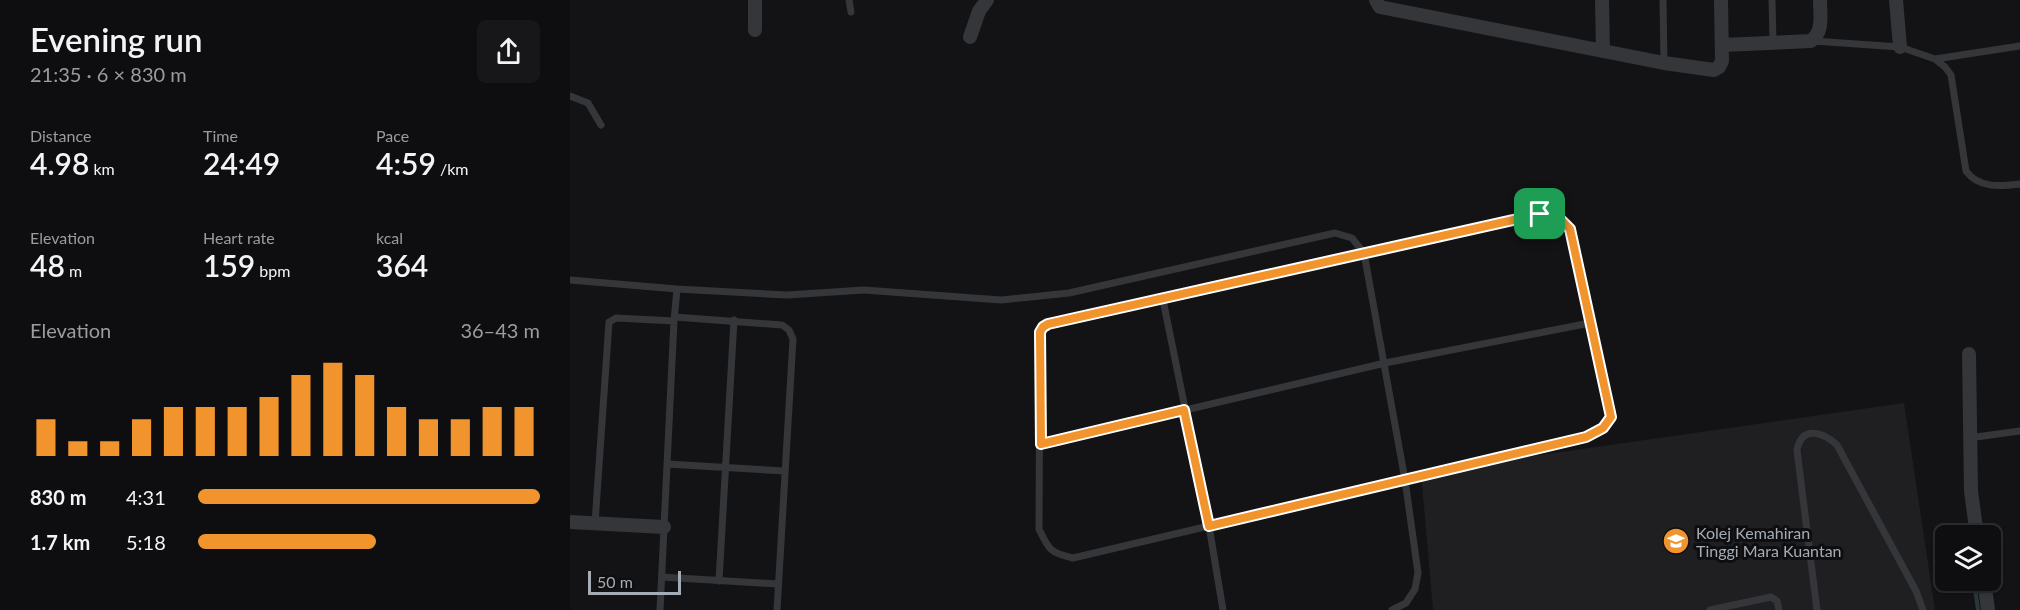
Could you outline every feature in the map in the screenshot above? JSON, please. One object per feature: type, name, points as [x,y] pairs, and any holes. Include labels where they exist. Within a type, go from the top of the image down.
[{"type":"street","points":[[755,0],[755,30]]},
{"type":"street","points":[[970,37],[979,10],[987,0]]},
{"type":"street","points":[[1376,0],[1380,7],[1664,63],[1714,70],[1722,61],[1721,0]]},
{"type":"street","points":[[1602,0],[1603,51]]},
{"type":"street","points":[[1722,45],[1811,41],[1818,36],[1821,29],[1820,0]]},
{"type":"street","points":[[1896,0],[1900,47]]},
{"type":"street","points":[[1969,354],[1971,491],[1976,525]]},
{"type":"street","points":[[570,522],[664,527]]},
{"type":"street","points":[[1985,591],[1988,610]]},
{"type":"lane","points":[[849,0],[851,12]]},
{"type":"lane","points":[[1662,0],[1664,63]]},
{"type":"lane","points":[[1772,0],[1773,42]]},
{"type":"lane","points":[[1811,41],[1900,47],[1935,59],[1951,75],[1966,171],[1972,180],[2001,186],[2020,184]]},
{"type":"lane","points":[[1935,59],[2020,46]]},
{"type":"lane","points":[[570,96],[588,103],[601,125]]},
{"type":"lane","points":[[1540,214],[1560,219],[1570,229],[1611,417],[1603,428],[1586,437],[1073,558],[1061,556],[1049,549],[1039,529],[1040,332],[1048,324],[1164,300],[1540,214]]},
{"type":"lane","points":[[570,280],[787,295],[864,290],[1001,300],[1068,293],[1335,234],[1352,238],[1364,253],[1405,480],[1418,573],[1415,589],[1406,603],[1392,610]]},
{"type":"lane","points":[[660,610],[677,289]]},
{"type":"lane","points":[[1164,300],[1184,410],[1209,526],[1223,610]]},
{"type":"lane","points":[[595,523],[609,322],[616,318],[734,320],[782,325],[789,330],[793,339],[777,610]]},
{"type":"lane","points":[[719,581],[734,320]]},
{"type":"lane","points":[[1041,444],[1385,363],[1590,323]]},
{"type":"lane","points":[[1969,438],[2020,431]]},
{"type":"lane","points":[[1817,610],[1797,450],[1799,442],[1805,435],[1812,433],[1822,433],[1837,445],[1916,591],[1923,610]]},
{"type":"lane","points":[[667,465],[785,471]]},
{"type":"lane","points":[[662,577],[778,584]]},
{"type":"lane","points":[[1710,610],[1771,597],[1777,601],[1779,610]]},
{"type":"shaded area","name":"Kolej Kemahiran Tinggi Mara Kuantan","points":[[1904,403],[1935,610],[1433,610],[1421,472]]},
{"type":"waterway","points":[[1975,591],[1978,610]]},
{"type":"place","name":"Kolej Kemahiran Tinggi Mara Kuantan","points":[[1676,541]]},
{"type":"route","points":[[1540,214],[1560,219],[1570,229],[1611,417],[1603,428],[1586,437],[1209,526],[1184,410],[1041,444],[1040,332],[1048,324],[1164,300],[1540,214]]}]
